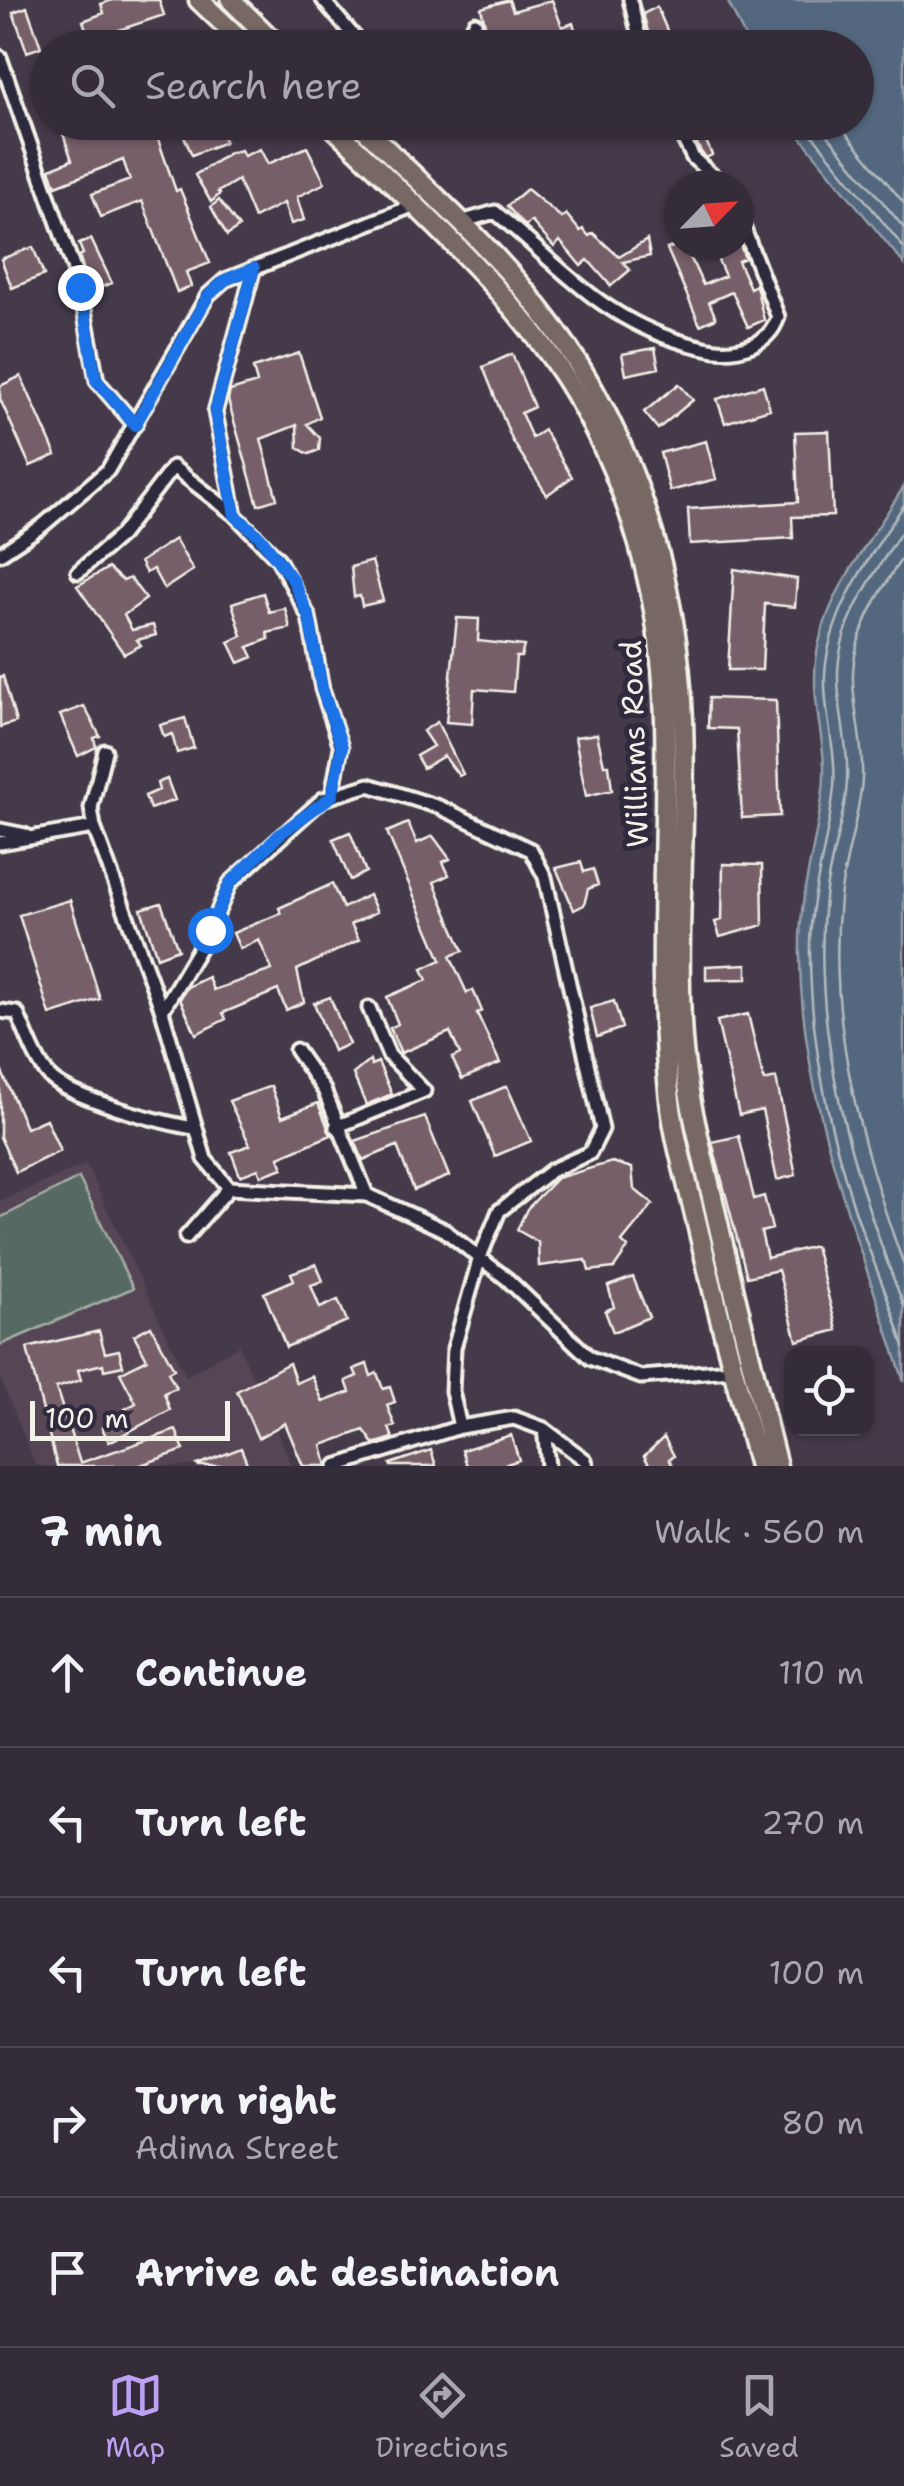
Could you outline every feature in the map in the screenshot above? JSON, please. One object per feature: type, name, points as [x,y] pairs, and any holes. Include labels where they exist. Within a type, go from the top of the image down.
[{"type":"main road","points":[[198,0],[230,30]]},
{"type":"main road","points":[[231,0],[262,30]]},
{"type":"main road","name":"Williams Road","points":[[347,140],[414,205],[536,336],[572,389],[608,460],[646,570],[658,626],[666,718],[662,948],[669,1090],[732,1370],[759,1466]]},
{"type":"main road","name":"Williams Road","points":[[377,140],[461,222],[551,324],[588,382],[626,460],[665,572],[679,649],[684,723],[680,948],[686,1067],[727,1264],[777,1466]]},
{"type":"street","points":[[323,0],[349,30]]},
{"type":"street","points":[[630,0],[638,30]]},
{"type":"street","points":[[471,30],[475,23]]},
{"type":"street","points":[[1,63],[80,287],[96,380],[135,425]]},
{"type":"street","points":[[684,140],[693,158],[706,170]]},
{"type":"street","points":[[0,554],[42,526],[108,470],[208,296],[225,280],[414,205]]},
{"type":"street","points":[[461,222],[495,212],[563,278],[602,305],[652,333],[728,350],[767,337],[778,316],[754,254]]},
{"type":"street","points":[[235,515],[215,412],[254,268]]},
{"type":"street","points":[[78,572],[122,535],[172,468],[235,515],[278,559],[309,617],[322,689],[342,747],[332,796]]},
{"type":"street","points":[[105,751],[91,808],[94,827],[162,1011],[205,1160],[229,1188],[368,1195],[444,1230],[480,1256],[590,1358],[640,1376],[732,1370]]},
{"type":"street","points":[[162,1011],[230,883],[280,834],[332,796],[369,785],[439,807],[531,850],[545,876],[602,1129],[590,1153],[552,1170],[499,1211],[480,1256],[454,1348],[452,1391],[460,1427]]},
{"type":"street","points":[[0,843],[94,827]]},
{"type":"street","points":[[0,830],[33,837]]},
{"type":"street","points":[[336,1127],[424,1091],[389,1056],[368,1008]]},
{"type":"street","points":[[0,1011],[17,1013],[48,1076],[69,1090],[159,1124],[196,1128]]},
{"type":"street","points":[[296,1050],[324,1090],[336,1127],[368,1195]]},
{"type":"street","points":[[186,1236],[229,1188]]},
{"type":"street","points":[[336,1466],[460,1427],[514,1418],[544,1428],[585,1460],[587,1466]]},
{"type":"street","points":[[544,1428],[548,1466]]},
{"type":"shaded area","points":[[86,1164],[186,1376],[239,1345],[292,1466],[36,1466],[0,1378],[0,1201]]},
{"type":"green space","points":[[79,1178],[133,1288],[0,1345],[0,1218]]},
{"type":"water","points":[[727,0],[904,0],[904,264],[803,140],[874,140],[874,30],[742,30]]},
{"type":"water","points":[[904,486],[904,1382],[819,1110],[802,998],[800,940],[824,776],[815,691],[817,650],[846,576]]},
{"type":"building","points":[[112,0],[159,0],[164,15],[119,30],[86,30],[83,21],[104,13],[101,4]]},
{"type":"building","points":[[509,0],[513,11],[552,0],[562,27],[573,23],[575,30],[486,30],[481,8]]},
{"type":"building","points":[[27,7],[35,30],[30,30],[30,51],[27,52],[13,12]]},
{"type":"building","points":[[657,7],[667,30],[648,30],[643,14]]},
{"type":"building","points":[[65,140],[158,140],[176,191],[180,189],[210,263],[186,272],[191,286],[177,292],[142,201],[101,217],[92,194],[130,180],[123,160],[56,186],[50,169],[72,160]]},
{"type":"building","points":[[186,140],[224,140],[225,142],[192,155]]},
{"type":"building","points":[[695,140],[706,140],[712,155],[706,158]]},
{"type":"building","points":[[307,147],[325,183],[297,197],[304,220],[291,224],[284,203],[254,218],[238,180],[218,192],[211,202],[195,175],[229,153],[241,150],[244,156],[260,149],[268,164]]},
{"type":"building","points":[[527,189],[562,218],[566,214],[580,231],[583,229],[589,236],[593,233],[619,257],[647,240],[650,256],[623,262],[630,270],[611,286],[588,260],[581,266],[560,241],[554,247],[531,221],[526,226],[507,206]]},
{"type":"building","points":[[219,200],[239,227],[227,236],[211,207]]},
{"type":"building","points":[[91,239],[112,283],[91,291],[79,244]]},
{"type":"building","points":[[33,247],[44,275],[12,288],[1,259]]},
{"type":"building","points":[[672,260],[691,260],[703,285],[725,276],[718,260],[740,260],[750,288],[756,285],[764,320],[748,327],[732,292],[709,302],[716,318],[700,325]]},
{"type":"building","points":[[655,348],[659,368],[626,375],[622,354]]},
{"type":"building","points":[[299,353],[320,417],[307,424],[320,438],[319,450],[309,454],[298,448],[297,425],[261,439],[277,499],[258,505],[228,400],[230,391],[257,383],[253,368]]},
{"type":"building","points":[[512,354],[534,407],[521,413],[532,438],[544,430],[572,477],[547,495],[512,440],[483,367]]},
{"type":"building","points":[[21,376],[56,455],[30,466],[0,399],[0,386]]},
{"type":"building","points":[[679,384],[693,400],[658,429],[644,412]]},
{"type":"building","points":[[763,385],[770,409],[725,423],[717,399]]},
{"type":"building","points":[[829,431],[833,516],[792,517],[793,538],[690,544],[688,509],[798,502],[795,432]]},
{"type":"building","points":[[706,441],[716,479],[670,491],[660,453]]},
{"type":"building","points":[[175,539],[193,570],[164,589],[153,569],[146,573],[140,562]]},
{"type":"building","points":[[372,561],[383,601],[362,606],[360,596],[354,597],[351,567]]},
{"type":"building","points":[[108,568],[123,581],[130,578],[146,599],[124,615],[132,630],[153,625],[156,635],[137,640],[141,645],[124,654],[77,586]]},
{"type":"building","points":[[734,569],[797,579],[795,607],[765,604],[762,670],[728,670]]},
{"type":"building","points":[[263,593],[269,612],[285,608],[290,628],[267,633],[269,639],[248,647],[253,657],[239,663],[229,642],[242,636],[232,603]]},
{"type":"building","points":[[457,618],[479,619],[478,641],[524,646],[521,657],[516,657],[513,692],[474,689],[472,724],[446,722]]},
{"type":"building","points":[[3,676],[16,722],[0,727],[0,677]]},
{"type":"building","points":[[709,698],[776,700],[780,816],[742,818],[737,729],[708,728]]},
{"type":"building","points":[[84,706],[100,736],[94,738],[96,747],[78,756],[60,715]]},
{"type":"building","points":[[185,718],[194,748],[177,753],[172,734],[164,737],[160,725]]},
{"type":"building","points":[[437,722],[463,774],[459,776],[444,756],[423,768],[416,756],[433,746],[423,731]]},
{"type":"building","points":[[597,734],[604,765],[609,765],[612,790],[586,796],[575,737]]},
{"type":"building","points":[[167,779],[175,800],[150,809],[145,796],[159,790],[157,783]]},
{"type":"building","points":[[408,823],[417,843],[433,836],[450,859],[443,862],[449,875],[434,882],[463,951],[450,956],[467,993],[473,990],[482,1011],[477,1013],[500,1063],[462,1079],[452,1058],[460,1054],[450,1032],[401,1053],[390,1028],[398,1024],[387,997],[427,980],[422,969],[441,960],[387,832]]},
{"type":"building","points":[[350,832],[366,872],[350,880],[333,839]]},
{"type":"building","points":[[581,862],[584,872],[593,869],[598,885],[588,889],[584,905],[574,910],[556,868]]},
{"type":"building","points":[[723,864],[762,865],[763,925],[720,937],[715,922],[722,920]]},
{"type":"building","points":[[332,884],[343,908],[369,895],[377,912],[351,924],[359,940],[297,970],[304,1002],[286,1010],[278,990],[223,1013],[226,1019],[196,1034],[180,999],[187,987],[208,977],[213,990],[272,970],[259,940],[240,949],[233,933],[281,913],[279,908]]},
{"type":"building","points":[[70,900],[100,999],[50,1015],[19,915]]},
{"type":"building","points":[[161,903],[178,949],[157,957],[141,909]]},
{"type":"building","points":[[747,964],[747,979],[706,980],[706,966]]},
{"type":"building","points":[[330,997],[349,1044],[333,1051],[314,1003]]},
{"type":"building","points":[[614,1001],[622,1028],[597,1037],[590,1008]]},
{"type":"building","points":[[748,1014],[764,1081],[776,1078],[796,1175],[777,1180],[762,1110],[739,1115],[717,1021]]},
{"type":"building","points":[[370,1060],[371,1065],[378,1062],[392,1094],[366,1105],[353,1074]]},
{"type":"building","points":[[0,1067],[26,1128],[46,1119],[60,1151],[16,1172],[0,1137]]},
{"type":"building","points":[[271,1086],[282,1117],[318,1103],[331,1135],[279,1157],[283,1168],[261,1176],[258,1169],[240,1176],[231,1152],[250,1145],[229,1101]]},
{"type":"building","points":[[507,1086],[531,1141],[495,1156],[472,1101]]},
{"type":"building","points":[[425,1117],[449,1176],[414,1190],[397,1146],[363,1160],[355,1141]]},
{"type":"building","points":[[739,1136],[754,1199],[764,1196],[772,1229],[761,1232],[767,1258],[815,1246],[837,1330],[797,1341],[778,1270],[747,1277],[712,1142]]},
{"type":"building","points":[[612,1162],[632,1168],[634,1189],[653,1204],[622,1242],[628,1248],[614,1268],[589,1271],[586,1260],[539,1266],[538,1242],[517,1230],[527,1209],[557,1178]]},
{"type":"building","points":[[316,1264],[323,1281],[311,1285],[320,1308],[338,1300],[347,1321],[286,1347],[264,1293],[294,1280],[291,1273]]},
{"type":"building","points":[[633,1277],[649,1317],[613,1332],[605,1311],[614,1307],[608,1286]]},
{"type":"building","points":[[151,1326],[174,1369],[168,1372],[176,1388],[164,1393],[170,1410],[109,1442],[102,1428],[128,1414],[125,1409],[136,1403],[120,1373],[147,1359],[134,1335]]},
{"type":"building","points":[[99,1331],[105,1353],[119,1350],[123,1366],[104,1370],[103,1364],[78,1370],[81,1380],[56,1388],[80,1463],[176,1430],[184,1450],[138,1466],[57,1466],[27,1348]]},
{"type":"building","points":[[289,1363],[296,1383],[312,1376],[323,1402],[350,1392],[346,1381],[357,1376],[354,1369],[367,1364],[371,1376],[377,1373],[383,1389],[390,1387],[395,1402],[387,1405],[395,1426],[389,1428],[393,1438],[374,1444],[364,1430],[322,1445],[327,1466],[303,1466],[285,1423],[258,1438],[237,1391]]},
{"type":"building","points":[[511,1435],[519,1460],[501,1466],[467,1466],[462,1450]]},
{"type":"building","points":[[664,1437],[674,1456],[669,1459],[673,1466],[650,1466],[644,1456]]},
{"type":"building","points":[[241,1448],[248,1466],[197,1465]]},
{"type":"building","points":[[431,1450],[436,1466],[390,1464]]},
{"type":"route","points":[[80,287],[96,380],[135,425],[208,296],[225,280],[254,268],[215,412],[217,436],[235,515],[278,559],[293,580],[309,617],[322,689],[342,747],[332,796],[323,798],[280,834],[230,883],[210,930]]}]
